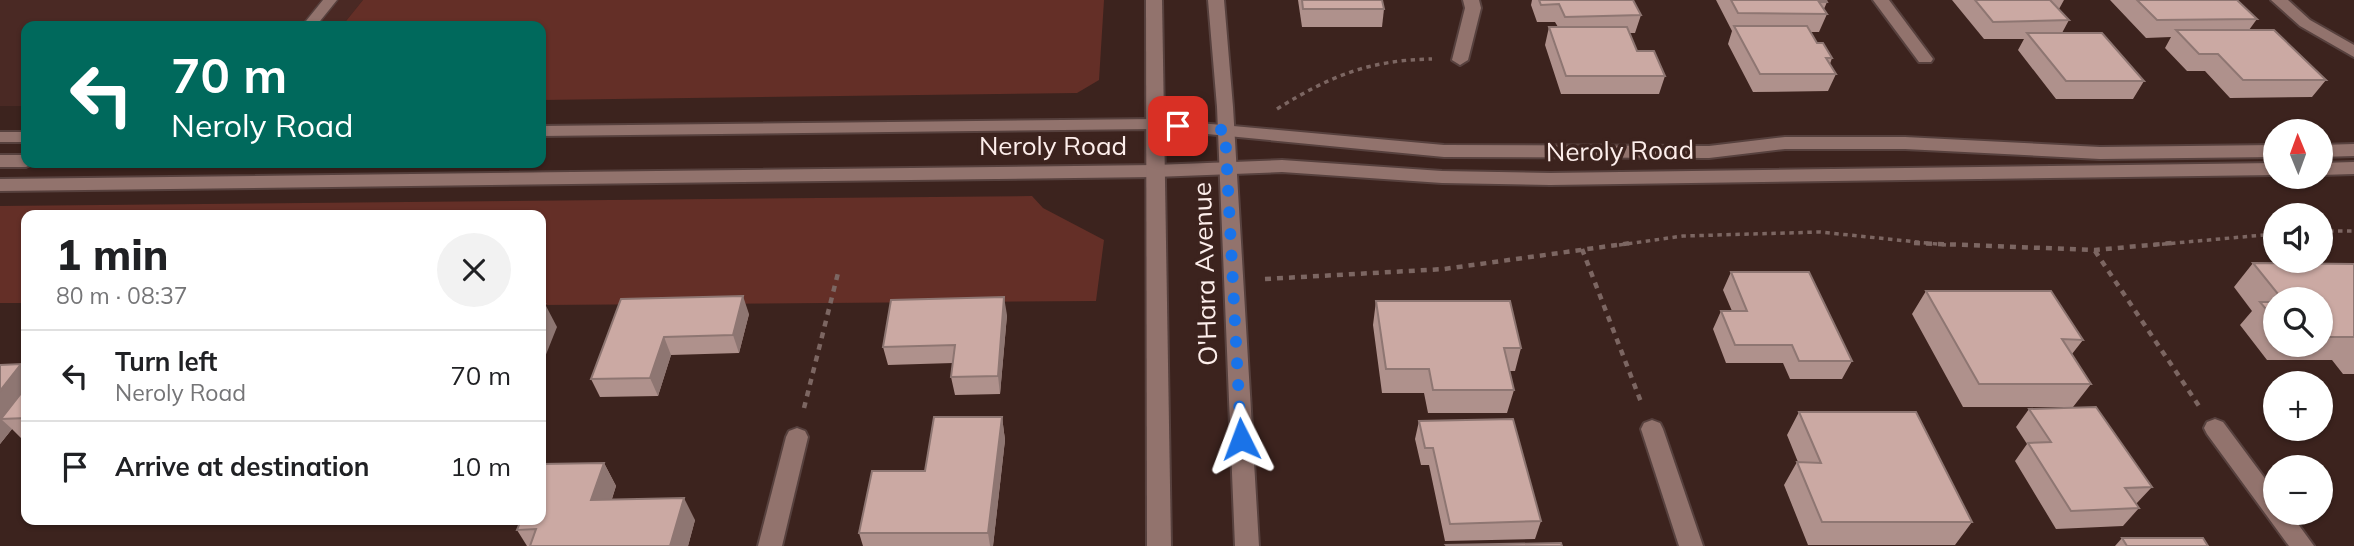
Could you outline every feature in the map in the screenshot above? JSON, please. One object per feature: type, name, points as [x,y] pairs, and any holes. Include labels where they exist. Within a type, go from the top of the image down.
[{"type":"street","name":"O'Hara Avenue","points":[[1154,0],[1159,546]]},
{"type":"street","name":"O'Hara Avenue","points":[[1216,0],[1229,169],[1232,279],[1247,546]]},
{"type":"street","points":[[1460,60],[1473,8],[1471,0]]},
{"type":"street","points":[[1881,0],[1924,59]]},
{"type":"street","points":[[2279,0],[2305,23],[2354,52]]},
{"type":"street","name":"Neroly Road","points":[[546,131],[1155,124],[1276,138],[1444,151],[1709,152],[1785,143],[1906,143],[2099,153],[2263,151]]},
{"type":"street","points":[[0,137],[21,137]]},
{"type":"street","points":[[2333,151],[2354,150]]},
{"type":"street","points":[[0,161],[21,161]]},
{"type":"street","name":"Neroly Road","points":[[0,186],[1154,171],[1282,166],[1442,177],[1550,179],[2263,169]]},
{"type":"street","points":[[2333,169],[2354,168]]},
{"type":"street","points":[[2215,428],[2263,493]]},
{"type":"street","points":[[1652,429],[1691,546]]},
{"type":"street","points":[[770,546],[797,437]]},
{"type":"street","points":[[2286,525],[2302,546]]},
{"type":"lane","points":[[313,21],[330,0]]},
{"type":"path","points":[[1270,113],[1324,80],[1355,66],[1404,59],[1460,60]]},
{"type":"path","points":[[2333,231],[2354,231]]},
{"type":"path","points":[[1232,279],[1291,280],[1444,269],[1683,236],[1820,232],[1921,244],[2095,250],[2263,235]]},
{"type":"path","points":[[1582,249],[1652,429]]},
{"type":"path","points":[[2095,250],[2165,359],[2215,428]]},
{"type":"path","points":[[797,437],[838,273]]},
{"type":"shaded area","points":[[0,0],[363,0],[346,21],[21,21],[21,106],[0,106]]},
{"type":"shaded area","points":[[363,0],[1104,0],[1099,80],[1077,93],[546,100],[546,21],[346,21]]},
{"type":"shaded area","points":[[1032,196],[1043,208],[1104,240],[1096,301],[546,305],[546,210],[21,210],[21,303],[0,303],[0,206]]},
{"type":"building","points":[[1302,0],[1382,0],[1384,9],[1303,9]]},
{"type":"building","points":[[1539,0],[1633,0],[1641,15],[1565,17],[1559,4],[1541,5]]},
{"type":"building","points":[[1731,0],[1826,0],[1827,2],[1819,2],[1827,14],[1738,13]]},
{"type":"building","points":[[1975,0],[2050,0],[2069,20],[1993,22]]},
{"type":"building","points":[[2137,0],[2237,0],[2257,19],[2157,20]]},
{"type":"building","points":[[1734,26],[1807,26],[1817,43],[1823,43],[1832,58],[1826,58],[1836,74],[1760,74]]},
{"type":"building","points":[[1549,27],[1627,27],[1637,51],[1654,51],[1665,76],[1566,76]]},
{"type":"building","points":[[2176,30],[2274,30],[2326,80],[2243,80],[2218,54],[2199,54]]},
{"type":"building","points":[[2027,33],[2102,33],[2144,81],[2066,81]]},
{"type":"building","points":[[2253,263],[2263,263],[2263,273],[2333,273],[2333,264],[2354,264],[2354,337],[2333,337],[2333,287],[2272,287]]},
{"type":"building","points":[[1731,272],[1809,272],[1852,361],[1799,361],[1792,345],[1735,345],[1721,311],[1747,311]]},
{"type":"building","points":[[1926,291],[2051,291],[2083,340],[2062,339],[2091,384],[1979,384]]},
{"type":"building","points":[[743,296],[733,335],[664,337],[650,378],[591,379],[621,299]]},
{"type":"building","points":[[1004,297],[998,376],[951,377],[955,345],[883,347],[891,300]]},
{"type":"building","points":[[1376,301],[1510,301],[1521,348],[1504,348],[1514,390],[1433,390],[1429,369],[1386,369]]},
{"type":"building","points":[[21,364],[0,391],[0,365]]},
{"type":"building","points":[[21,393],[21,418],[1,419]]},
{"type":"building","points":[[2096,407],[2152,487],[2125,488],[2139,508],[2071,511],[2028,443],[2051,442],[2029,409]]},
{"type":"building","points":[[1799,412],[1916,412],[1972,522],[1822,522],[1797,462],[1821,463]]},
{"type":"building","points":[[934,417],[1002,417],[988,533],[859,533],[872,471],[925,471]]},
{"type":"building","points":[[1513,419],[1541,521],[1450,524],[1433,448],[1425,448],[1419,421]]},
{"type":"building","points":[[604,463],[591,500],[684,498],[670,546],[530,546],[536,529],[517,530],[519,525],[546,525],[546,464]]},
{"type":"building","points":[[2122,538],[2203,538],[2208,546],[2127,546]]},
{"type":"building","points":[[1561,543],[1562,546],[1446,545]]},
{"type":"route","points":[[1178,126],[1225,130],[1241,439]]}]
